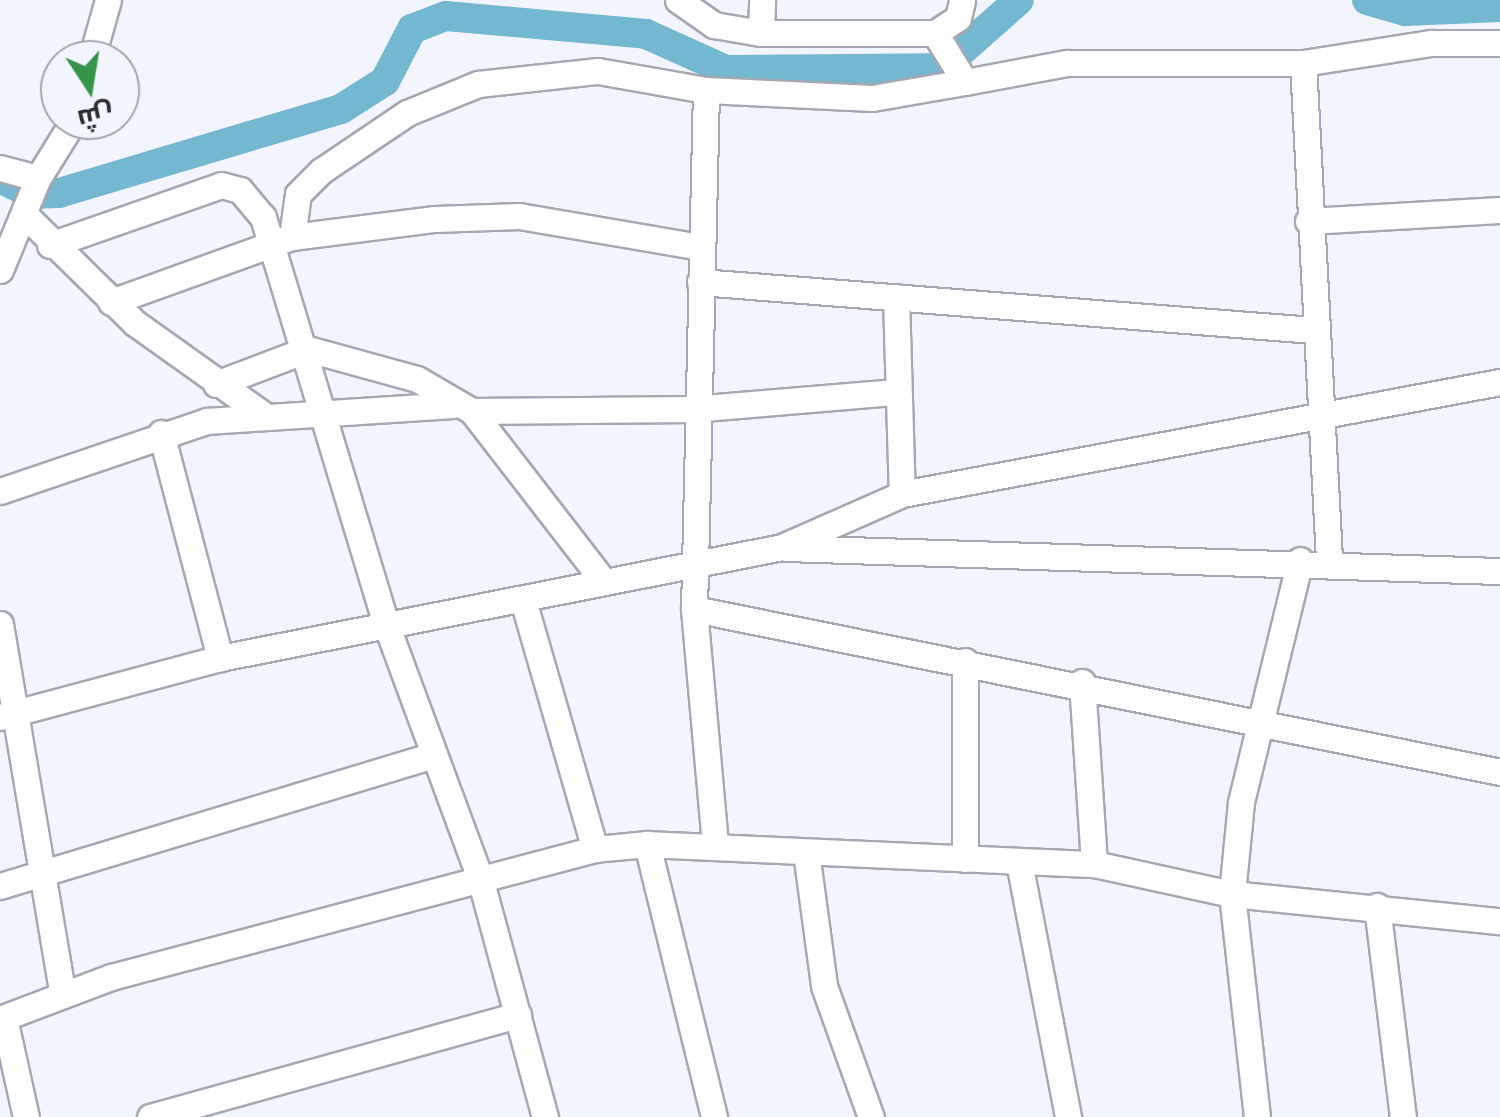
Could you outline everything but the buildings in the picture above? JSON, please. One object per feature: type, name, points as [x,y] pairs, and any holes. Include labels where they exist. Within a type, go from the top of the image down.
[{"type":"street","points":[[96,40],[108,0]]},
{"type":"street","points":[[678,0],[714,25],[761,33],[935,33],[958,18],[962,0]]},
{"type":"street","points":[[761,33],[762,0]]},
{"type":"street","points":[[935,33],[965,82]]},
{"type":"street","points":[[283,241],[302,188],[438,96],[511,77],[598,71],[706,90],[872,98],[1067,63],[1303,62],[1432,43],[1500,44]]},
{"type":"street","points":[[1303,62],[1317,418],[1328,561]]},
{"type":"street","points":[[706,90],[692,409],[692,569],[715,846]]},
{"type":"street","points":[[0,270],[38,178],[62,140]]},
{"type":"street","points":[[0,168],[38,178]]},
{"type":"street","points":[[50,244],[222,186],[255,204],[283,241],[320,417],[431,756],[480,878],[545,1117]]},
{"type":"street","points":[[1308,221],[1500,210]]},
{"type":"street","points":[[24,214],[111,302],[216,384],[264,415]]},
{"type":"street","points":[[111,302],[283,241],[519,216],[700,247]]},
{"type":"street","points":[[700,282],[1313,330]]},
{"type":"street","points":[[896,297],[893,392],[902,494]]},
{"type":"street","points":[[216,384],[308,349],[376,361],[462,408],[604,582]]},
{"type":"street","points":[[6,715],[220,658],[604,582],[692,569],[782,547],[902,494],[1500,382]]},
{"type":"street","points":[[0,490],[160,433],[264,415],[320,417],[462,408],[692,409],[893,392]]},
{"type":"street","points":[[160,433],[220,658]]},
{"type":"street","points":[[782,547],[1300,560],[1500,571]]},
{"type":"street","points":[[1256,1117],[1232,894],[1260,721],[1300,560]]},
{"type":"street","points":[[523,600],[595,849]]},
{"type":"street","points":[[694,609],[1082,682],[1500,772]]},
{"type":"street","points":[[1,636],[6,715],[63,995]]},
{"type":"street","points":[[965,859],[966,660]]},
{"type":"street","points":[[1082,682],[1094,864]]},
{"type":"street","points":[[0,886],[40,868],[431,756]]},
{"type":"street","points":[[647,844],[714,1117]]},
{"type":"street","points":[[26,1117],[2,1019],[63,995],[595,849],[647,844],[715,846],[1094,864],[1232,894],[1500,920]]},
{"type":"street","points":[[806,852],[824,986],[870,1117]]},
{"type":"street","points":[[1018,862],[1068,1117]]},
{"type":"street","points":[[1378,906],[1403,1117]]},
{"type":"street","points":[[150,1117],[518,1016]]},
{"type":"waterway","points":[[958,54],[1019,0]]},
{"type":"waterway","points":[[1367,0],[1405,11],[1500,7]]},
{"type":"waterway","points":[[0,178],[31,194],[59,193],[341,109],[385,81],[412,29],[446,16],[646,34],[726,70],[935,68]]}]
